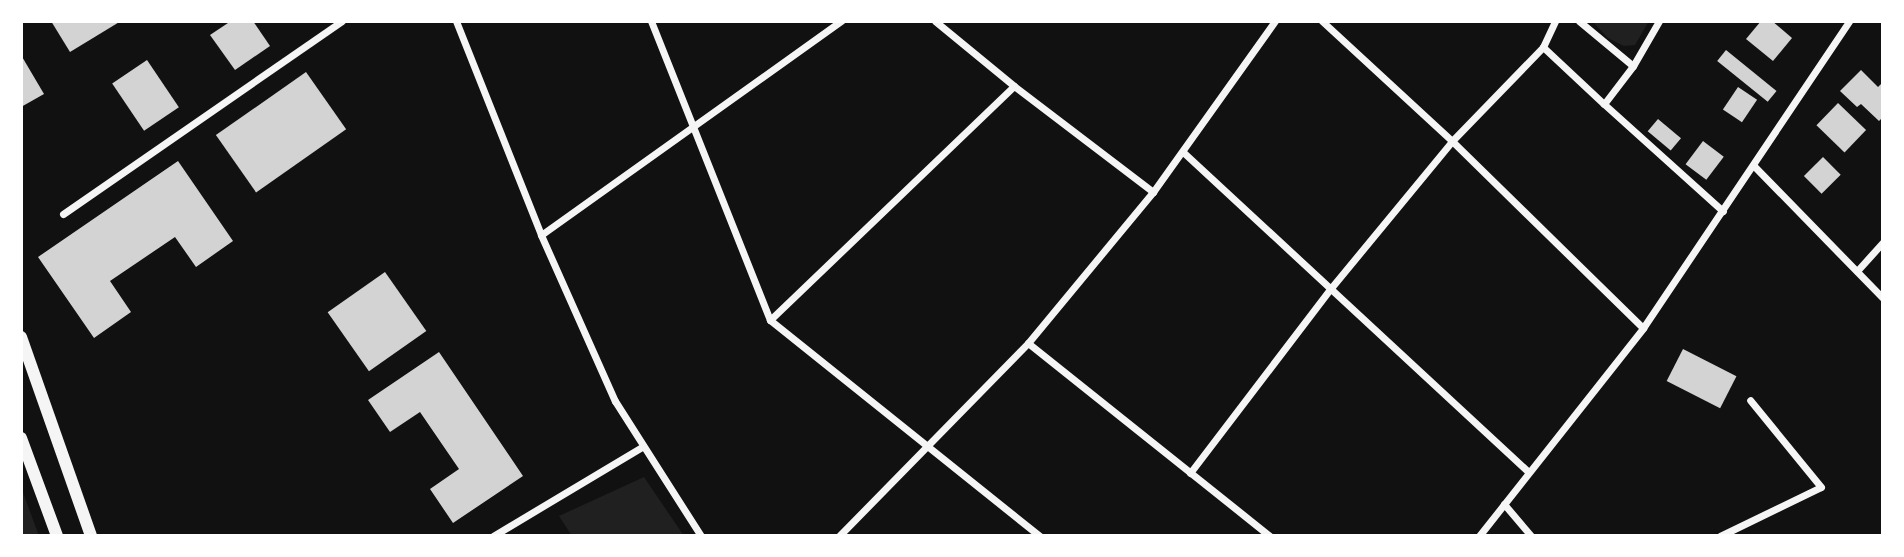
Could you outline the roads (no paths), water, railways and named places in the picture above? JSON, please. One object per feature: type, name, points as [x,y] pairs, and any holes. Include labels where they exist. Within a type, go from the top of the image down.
[{"type":"main road","points":[[21,337],[90,536]]},
{"type":"main road","points":[[21,438],[57,536]]},
{"type":"street","points":[[63,214],[342,21]]},
{"type":"street","points":[[456,21],[541,235],[615,401],[701,536]]},
{"type":"street","points":[[651,21],[770,320],[1040,536]]},
{"type":"street","points":[[541,235],[841,21]]},
{"type":"street","points":[[935,21],[1014,86],[1153,192]]},
{"type":"street","points":[[944,28],[952,21]]},
{"type":"street","points":[[839,536],[1028,344],[1153,192],[1275,21]]},
{"type":"street","points":[[1322,21],[1452,141],[1643,328]]},
{"type":"street","points":[[1190,472],[1331,288],[1452,141],[1543,47],[1555,21]]},
{"type":"street","points":[[1579,21],[1633,66]]},
{"type":"street","points":[[1604,104],[1633,66],[1659,21]]},
{"type":"street","points":[[1479,536],[1643,328],[1849,21]]},
{"type":"street","points":[[1543,47],[1723,211]]},
{"type":"street","points":[[770,320],[1014,86]]},
{"type":"street","points":[[1183,152],[1529,472]]},
{"type":"street","points":[[1754,166],[1883,298]]},
{"type":"street","points":[[1857,271],[1883,242]]},
{"type":"street","points":[[1028,344],[1270,536]]},
{"type":"street","points":[[1720,536],[1821,488],[1750,400]]},
{"type":"street","points":[[494,536],[642,447]]},
{"type":"street","points":[[1504,504],[1531,536]]}]
